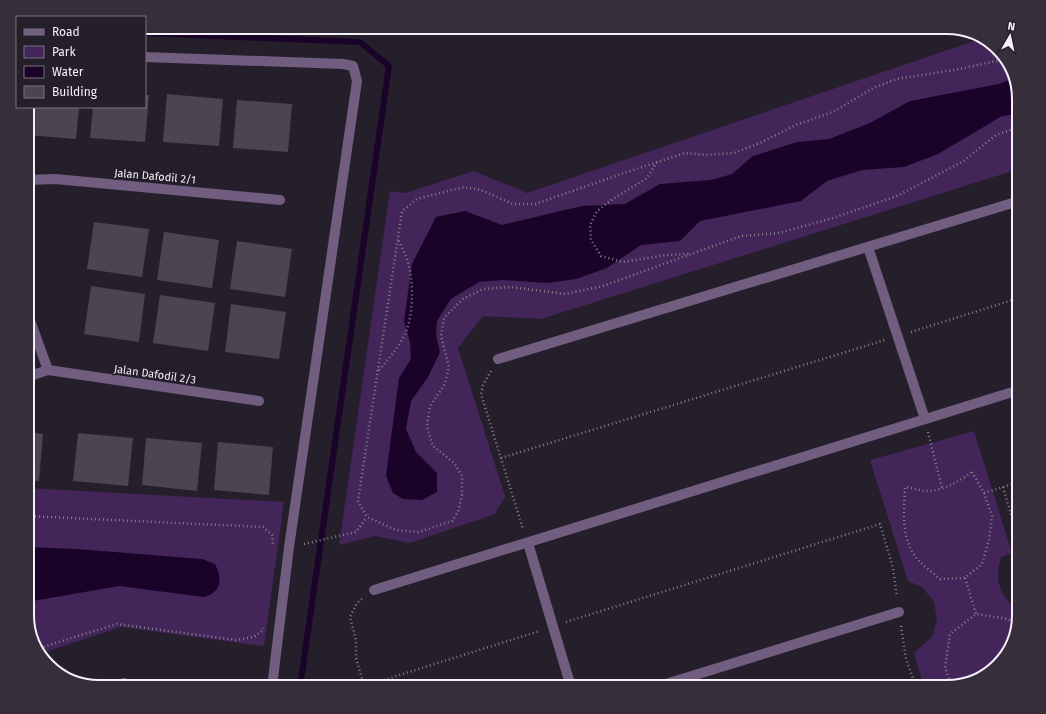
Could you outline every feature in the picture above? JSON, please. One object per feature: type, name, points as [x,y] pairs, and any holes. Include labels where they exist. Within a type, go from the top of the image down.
[{"type":"street","points":[[146,57],[343,64],[353,66],[357,81],[289,547],[273,680]]},
{"type":"street","name":"Jalan Dafodil 2/1","points":[[34,180],[55,179],[280,200]]},
{"type":"street","points":[[498,359],[1012,203]]},
{"type":"street","points":[[868,247],[925,419]]},
{"type":"street","points":[[34,331],[48,370],[34,375]]},
{"type":"street","name":"Jalan Dafodil 2/3","points":[[48,370],[259,401]]},
{"type":"street","points":[[374,590],[1012,392]]},
{"type":"street","points":[[528,543],[569,680]]},
{"type":"street","points":[[679,680],[900,612]]},
{"type":"path","points":[[999,60],[960,69],[897,79],[873,88],[835,111],[796,125],[760,144],[734,152],[705,154],[685,153],[535,204],[513,204],[481,190],[464,187],[417,199],[402,211],[397,239],[358,501],[367,517],[396,530],[419,532],[452,522],[458,512],[462,495],[462,476],[454,463],[432,445],[427,425],[430,406],[445,384],[449,368],[441,336],[444,318],[463,299],[483,289],[511,287],[565,294],[603,286],[741,236],[779,233],[825,220],[897,196],[962,162],[996,135],[1012,129]]},
{"type":"path","points":[[657,162],[647,178],[612,199],[597,211],[590,225],[591,240],[600,256],[623,262],[666,255],[692,254]]},
{"type":"path","points":[[378,372],[394,354],[404,336],[411,309],[412,285],[408,261],[397,239]]},
{"type":"path","points":[[501,458],[1012,300]]},
{"type":"path","points":[[498,359],[483,385],[481,394],[528,543]]},
{"type":"path","points":[[925,419],[942,488]]},
{"type":"path","points":[[972,472],[984,493],[992,516],[989,540],[982,564],[965,578],[940,579],[918,560],[907,542],[903,517],[905,487],[926,491],[942,488],[963,479],[972,472]]},
{"type":"path","points":[[984,493],[1012,484]]},
{"type":"path","points":[[1003,487],[1012,518]]},
{"type":"path","points":[[34,516],[263,527],[272,535],[274,550]]},
{"type":"path","points":[[297,545],[356,532],[367,517]]},
{"type":"path","points":[[385,680],[880,524],[893,568],[906,659],[914,680]]},
{"type":"path","points":[[965,578],[976,614]]},
{"type":"path","points":[[361,680],[356,658],[356,640],[350,617],[357,603],[374,590]]},
{"type":"path","points":[[950,680],[945,668],[950,634],[976,614],[1008,619],[1011,622]]},
{"type":"path","points":[[42,647],[117,624],[236,640],[254,637],[263,630],[264,623]]},
{"type":"green space","points":[[975,41],[990,50],[990,56],[996,56],[1003,66],[1010,82],[1012,99],[1012,171],[541,319],[483,316],[458,348],[505,496],[495,514],[410,543],[375,536],[339,545],[390,191],[405,193],[474,171],[527,193]]},
{"type":"green space","points":[[974,431],[1012,553],[1001,557],[998,571],[998,581],[1004,596],[1012,605],[1012,615],[1009,636],[1001,651],[990,664],[972,675],[964,678],[947,680],[922,680],[914,653],[932,637],[937,620],[934,602],[922,587],[908,581],[870,460]]},
{"type":"green space","points":[[34,488],[284,502],[264,646],[121,627],[46,652],[43,648],[37,636],[34,620]]},
{"type":"water","points":[[1009,80],[1012,99],[1012,115],[1002,116],[938,154],[904,167],[862,170],[827,181],[801,201],[700,221],[680,241],[641,245],[607,268],[576,279],[547,283],[503,280],[479,282],[451,299],[437,321],[436,335],[440,352],[428,377],[411,401],[406,429],[416,452],[437,473],[437,492],[422,500],[403,499],[393,493],[386,476],[399,378],[411,359],[410,342],[404,321],[412,264],[436,217],[465,211],[502,225],[582,206],[625,204],[660,184],[711,180],[732,174],[753,156],[797,142],[829,139],[870,123],[910,101],[999,84]]},
{"type":"water","points":[[34,547],[77,549],[202,559],[215,564],[220,580],[214,592],[204,597],[119,586],[34,601]]},
{"type":"building","points":[[167,94],[223,99],[219,146],[163,142]]},
{"type":"building","points":[[146,95],[149,95],[145,142],[90,138],[93,108],[146,108]]},
{"type":"building","points":[[237,100],[292,104],[288,152],[233,148]]},
{"type":"building","points":[[34,108],[79,108],[76,139],[34,136]]},
{"type":"building","points":[[94,222],[149,229],[142,277],[87,269]]},
{"type":"building","points":[[164,232],[219,240],[212,288],[157,280]]},
{"type":"building","points":[[237,241],[292,249],[285,297],[230,289]]},
{"type":"building","points":[[91,286],[145,294],[139,342],[84,334]]},
{"type":"building","points":[[160,295],[215,303],[208,351],[153,343]]},
{"type":"building","points":[[231,304],[286,312],[279,359],[225,352]]},
{"type":"building","points":[[34,433],[43,434],[39,481],[34,481]]},
{"type":"building","points":[[78,433],[133,438],[128,486],[73,481]]},
{"type":"building","points":[[146,438],[202,443],[197,491],[142,485]]},
{"type":"building","points":[[218,442],[273,447],[269,495],[214,490]]},
{"type":"waterway","points":[[169,34],[360,42],[389,66],[301,680]]}]
